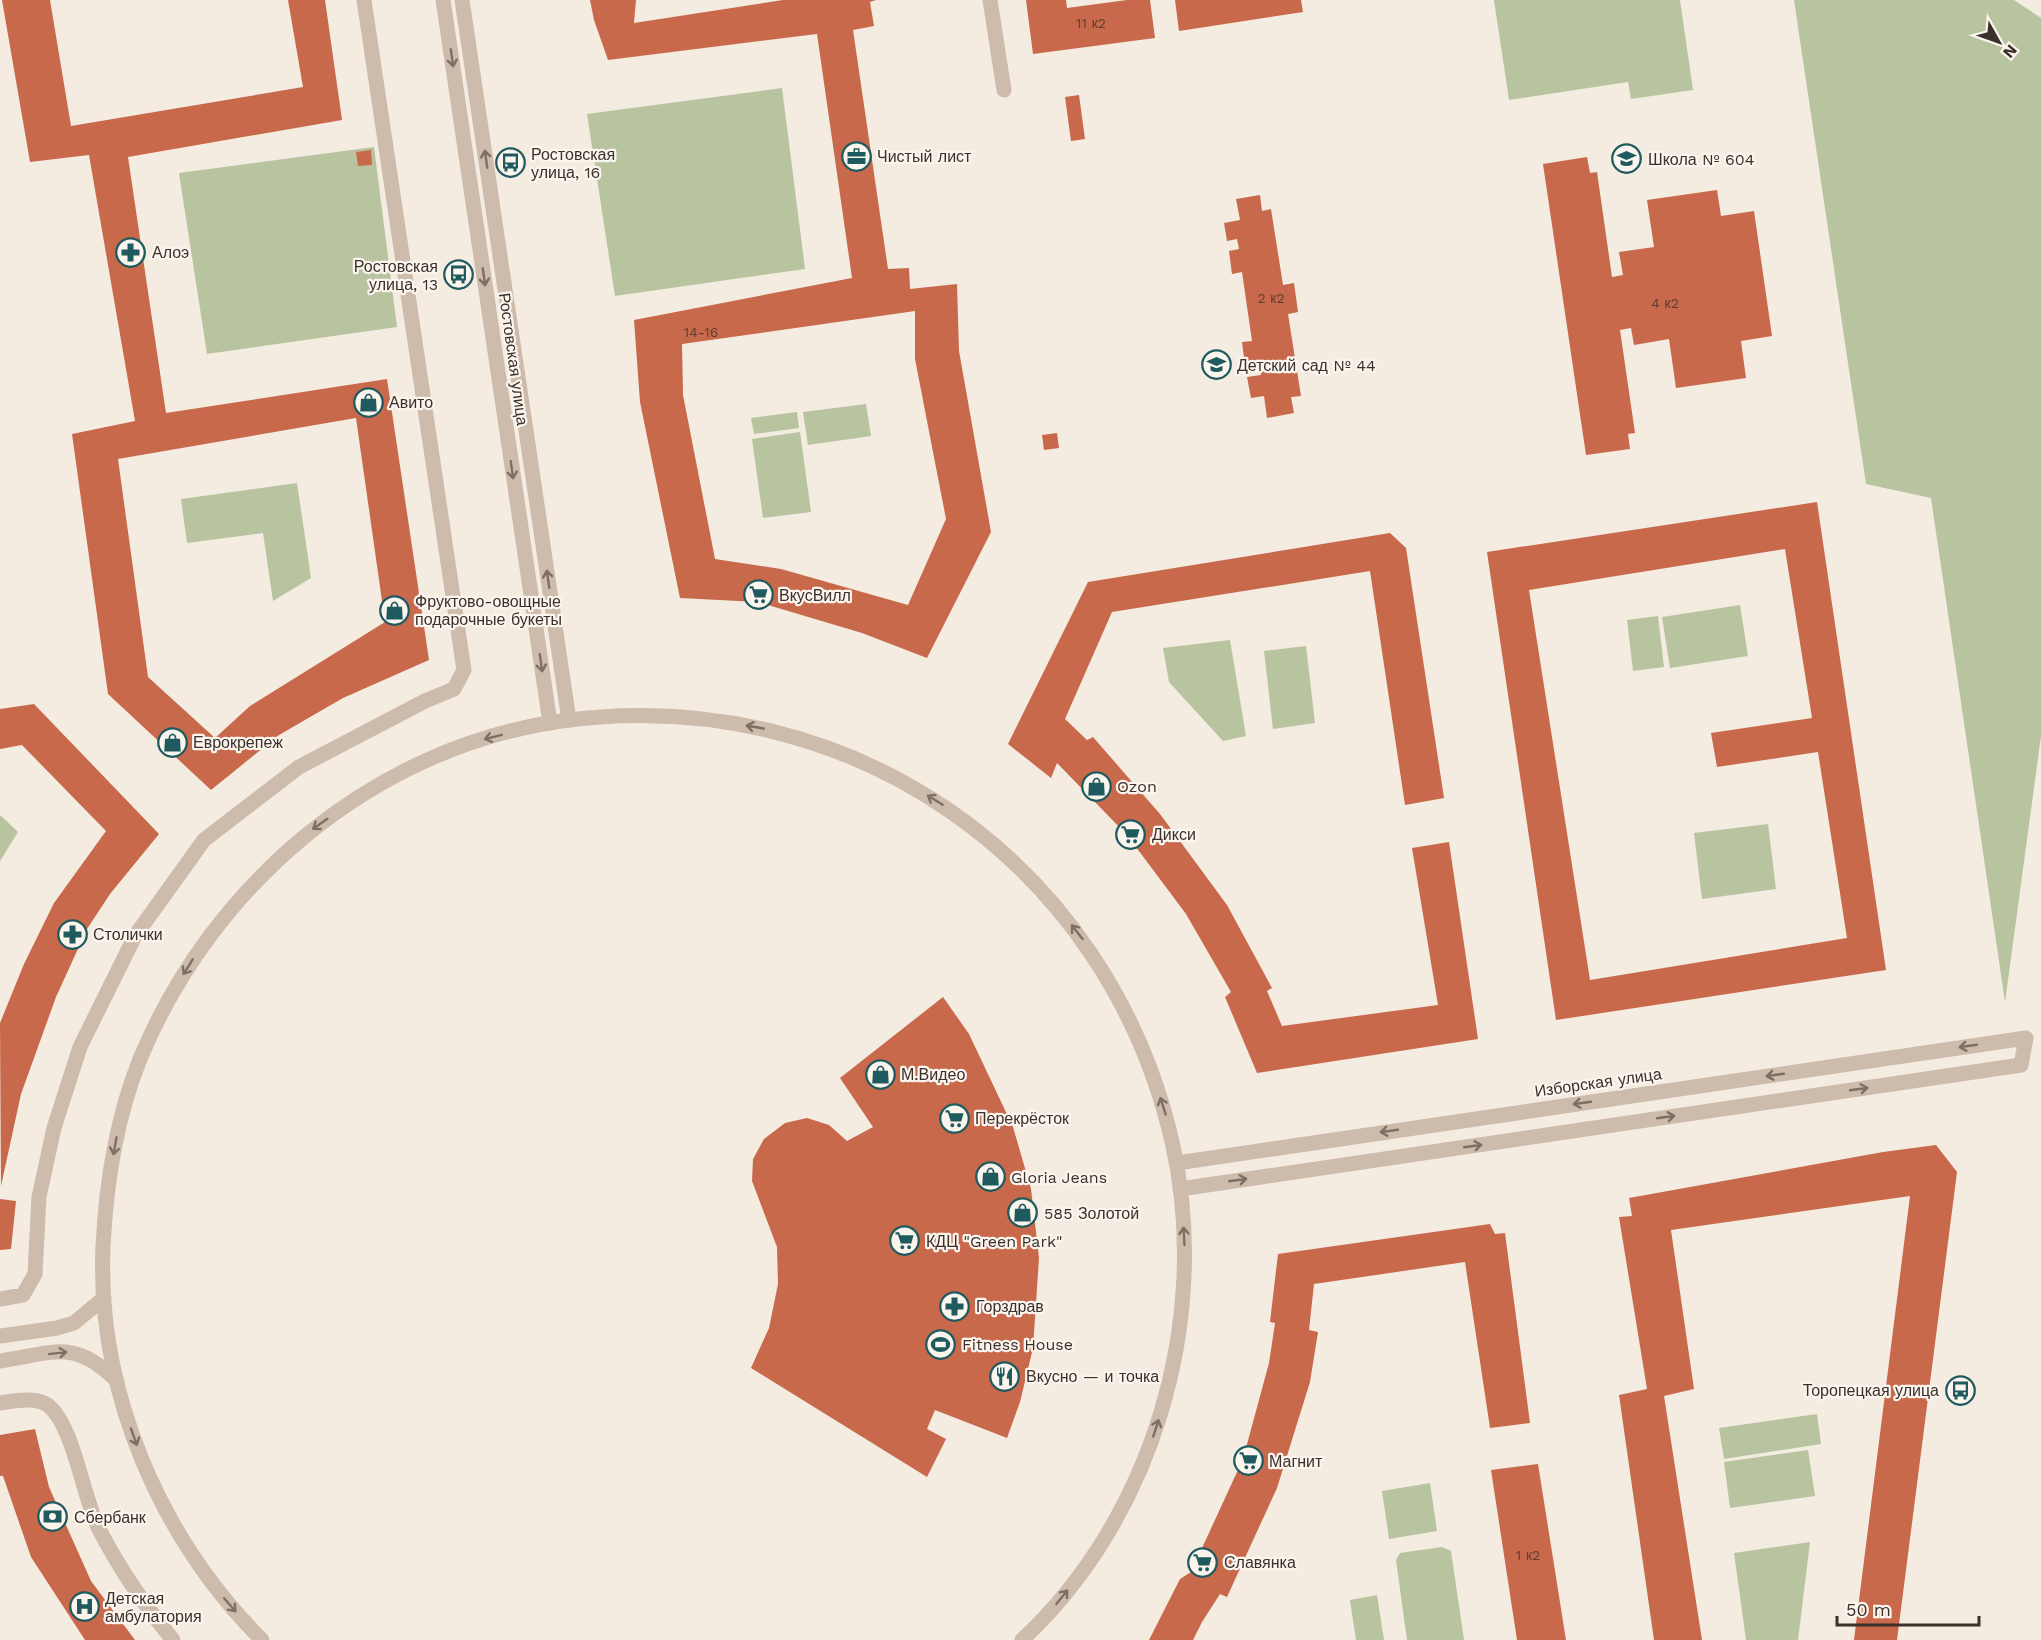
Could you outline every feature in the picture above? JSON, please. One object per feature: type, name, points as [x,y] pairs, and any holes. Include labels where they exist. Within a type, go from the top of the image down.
[{"type":"street","points":[[0,1299],[23,1295],[35,1274],[39,1197],[54,1128],[80,1047],[135,936],[204,840],[299,767],[425,701],[454,689],[464,669],[364,0]]},
{"type":"street","name":"Ростовская улица","points":[[443,0],[550,723]]},
{"type":"street","name":"Ростовская улица","points":[[462,0],[569,720]]},
{"type":"street","points":[[990,0],[1004,90]]},
{"type":"street","points":[[262,1640],[222,1596],[176,1530],[141,1457],[117,1381],[106,1331],[105,1200],[117,1130],[143,1052],[168,999],[206,939],[251,884],[302,837],[358,797],[418,764],[483,740],[550,723],[638,715],[708,719],[777,732],[855,758],[908,783],[963,819],[1023,869],[1085,942],[1111,983],[1152,1070],[1166,1116],[1176,1163],[1185,1255],[1180,1322],[1168,1389],[1147,1453],[1119,1515],[1082,1572],[1039,1624],[1022,1640]]},
{"type":"street","name":"Изборская улица","points":[[1176,1163],[2026,1038],[2021,1065],[1180,1189]]},
{"type":"street","points":[[0,1336],[57,1328],[74,1323],[104,1298]]},
{"type":"street","points":[[0,1361],[67,1351],[84,1354],[99,1363],[117,1381]]},
{"type":"street","points":[[0,1403],[25,1400],[48,1404],[61,1419],[98,1527],[129,1581],[173,1640]]},
{"type":"green space","points":[[1494,0],[1680,0],[1693,90],[1631,99],[1628,82],[1509,100]]},
{"type":"green space","points":[[1794,0],[2014,0],[2041,18],[2041,736],[2005,1002],[1931,498],[1866,484]]},
{"type":"green space","points":[[782,88],[805,269],[615,296],[587,114]]},
{"type":"green space","points":[[374,147],[397,327],[207,354],[179,173]]},
{"type":"green space","points":[[866,404],[871,436],[808,445],[803,412]]},
{"type":"green space","points":[[797,412],[799,428],[754,434],[751,418]]},
{"type":"green space","points":[[800,432],[811,512],[763,518],[752,439]]},
{"type":"green space","points":[[297,483],[311,578],[273,601],[263,533],[187,543],[181,499]]},
{"type":"green space","points":[[1740,605],[1748,656],[1670,668],[1662,617]]},
{"type":"green space","points":[[1658,616],[1664,667],[1633,671],[1627,620]]},
{"type":"green space","points":[[1230,640],[1246,736],[1223,741],[1169,682],[1163,648]]},
{"type":"green space","points":[[1306,646],[1315,723],[1273,729],[1264,651]]},
{"type":"green space","points":[[0,815],[18,832],[0,861]]},
{"type":"green space","points":[[1768,824],[1776,889],[1702,899],[1694,833]]},
{"type":"green space","points":[[1817,1414],[1821,1444],[1724,1459],[1719,1428]]},
{"type":"green space","points":[[1808,1450],[1815,1496],[1730,1508],[1724,1462]]},
{"type":"green space","points":[[1430,1483],[1437,1531],[1389,1539],[1382,1491]]},
{"type":"green space","points":[[1810,1542],[1798,1640],[1746,1640],[1734,1553]]},
{"type":"green space","points":[[1442,1547],[1451,1551],[1464,1640],[1407,1640],[1396,1560],[1400,1553]]},
{"type":"green space","points":[[1377,1595],[1384,1640],[1356,1640],[1350,1600]]},
{"type":"building","points":[[2,0],[50,0],[71,126],[303,87],[288,0],[325,0],[342,120],[128,157],[166,413],[387,379],[429,660],[343,698],[279,735],[211,790],[108,694],[72,434],[135,421],[89,155],[30,162]],"holes":[[[356,418],[385,622],[250,706],[215,738],[148,677],[118,459]]]},
{"type":"building","points":[[590,0],[636,0],[634,23],[783,0],[876,0],[870,2],[874,26],[853,30],[888,269],[909,268],[910,289],[957,284],[959,351],[991,532],[927,658],[862,633],[758,602],[680,598],[640,402],[634,320],[852,278],[817,34],[608,60],[594,20]],"holes":[[[915,311],[915,359],[946,519],[908,605],[781,569],[715,559],[683,395],[682,344]]]},
{"type":"building","points":[[1026,0],[1066,0],[1067,8],[1127,0],[1150,0],[1155,38],[1033,54]]},
{"type":"building","points":[[1175,0],[1301,0],[1303,12],[1179,31]]},
{"type":"building","points":[[1079,95],[1085,139],[1071,141],[1065,97]]},
{"type":"building","points":[[371,150],[372,165],[358,166],[356,152]]},
{"type":"building","points":[[1587,157],[1590,173],[1597,172],[1612,277],[1623,275],[1619,252],[1654,247],[1647,200],[1717,190],[1721,216],[1754,211],[1772,336],[1741,341],[1746,378],[1676,388],[1669,339],[1634,345],[1631,328],[1620,330],[1635,433],[1628,434],[1630,449],[1586,455],[1543,164]]},
{"type":"building","points":[[1260,195],[1262,211],[1271,209],[1283,285],[1294,283],[1298,312],[1288,314],[1301,396],[1291,397],[1294,413],[1267,418],[1264,396],[1251,398],[1247,377],[1261,375],[1259,363],[1245,365],[1242,342],[1252,341],[1242,272],[1232,274],[1229,251],[1239,249],[1237,239],[1227,241],[1224,223],[1240,220],[1236,199]]},
{"type":"building","points":[[1057,433],[1059,448],[1044,450],[1042,435]]},
{"type":"building","points":[[1817,502],[1886,970],[1556,1020],[1487,552]],"holes":[[[1785,549],[1812,718],[1711,733],[1717,767],[1818,752],[1847,938],[1590,980],[1529,590]]]},
{"type":"building","points":[[1390,533],[1406,548],[1444,798],[1405,805],[1370,571],[1112,612],[1065,719],[1087,740],[1093,737],[1160,814],[1227,905],[1272,988],[1267,991],[1282,1026],[1438,1005],[1412,848],[1449,842],[1478,1039],[1257,1073],[1225,997],[1231,992],[1186,914],[1127,835],[1057,763],[1051,778],[1008,744],[1088,582]]},
{"type":"building","points":[[34,704],[159,834],[110,894],[87,929],[56,997],[21,1094],[1,1186],[0,1023],[24,964],[54,903],[106,831],[22,745],[0,749],[0,709]]},
{"type":"building","name":"КДЦ \"Green Park\"","points":[[943,997],[969,1034],[1013,1127],[1031,1189],[1039,1258],[1033,1348],[1020,1402],[1007,1438],[935,1410],[927,1429],[946,1439],[927,1477],[751,1368],[769,1328],[778,1284],[777,1247],[752,1181],[753,1159],[764,1139],[785,1123],[807,1118],[829,1125],[847,1141],[873,1127],[840,1078]]},
{"type":"building","points":[[1936,1145],[1957,1172],[1897,1640],[1854,1640],[1910,1196],[1671,1230],[1694,1389],[1664,1396],[1702,1640],[1654,1640],[1619,1395],[1647,1389],[1619,1217],[1632,1216],[1629,1198],[1883,1152]]},
{"type":"building","points":[[0,1199],[16,1201],[11,1249],[0,1250]]},
{"type":"building","points":[[1490,1224],[1495,1234],[1505,1233],[1530,1423],[1490,1428],[1465,1262],[1314,1284],[1309,1330],[1318,1332],[1310,1382],[1277,1488],[1227,1597],[1220,1594],[1193,1640],[1149,1640],[1180,1579],[1191,1572],[1243,1459],[1269,1363],[1275,1323],[1270,1322],[1278,1254]]},
{"type":"building","points":[[35,1429],[49,1487],[91,1581],[135,1640],[85,1640],[31,1557],[3,1476],[0,1476],[0,1435]]},
{"type":"building","points":[[1538,1464],[1566,1640],[1517,1640],[1491,1470]]},
{"type":"place","name":"Чистый лист","points":[[856,156]]},
{"type":"place","name":"Школа № 604","points":[[1627,159]]},
{"type":"place","name":"Ростовская улица, 16","points":[[510,163]]},
{"type":"place","name":"Алоэ","points":[[131,252]]},
{"type":"place","name":"Ростовская улица, 13","points":[[459,275]]},
{"type":"place","name":"Детский сад № 44","points":[[1216,365]]},
{"type":"place","name":"Авито","points":[[368,402]]},
{"type":"place","name":"ВкусВилл","points":[[758,595]]},
{"type":"place","name":"Фруктово-овощные подарочные букеты","points":[[394,610]]},
{"type":"place","name":"Еврокрепеж","points":[[172,742]]},
{"type":"place","name":"Ozon","points":[[1096,786]]},
{"type":"place","name":"Дикси","points":[[1131,834]]},
{"type":"place","name":"Столички","points":[[72,934]]},
{"type":"place","name":"М.Видео","points":[[880,1074]]},
{"type":"place","name":"Перекрёсток","points":[[954,1118]]},
{"type":"place","name":"Gloria Jeans","points":[[990,1177]]},
{"type":"place","name":"585 Золотой","points":[[1023,1213]]},
{"type":"place","name":"КДЦ \"Green Park\"","points":[[905,1241]]},
{"type":"place","name":"Горздрав","points":[[955,1306]]},
{"type":"place","name":"Fitness House","points":[[941,1344]]},
{"type":"place","name":"Вкусно — и точка","points":[[1005,1376]]},
{"type":"place","name":"Торопецкая улица","points":[[1960,1390]]},
{"type":"place","name":"Магнит","points":[[1248,1461]]},
{"type":"place","name":"Сбербанк","points":[[53,1517]]},
{"type":"place","name":"Славянка","points":[[1203,1562]]},
{"type":"place","name":"Детская амбулатория","points":[[84,1607]]}]
